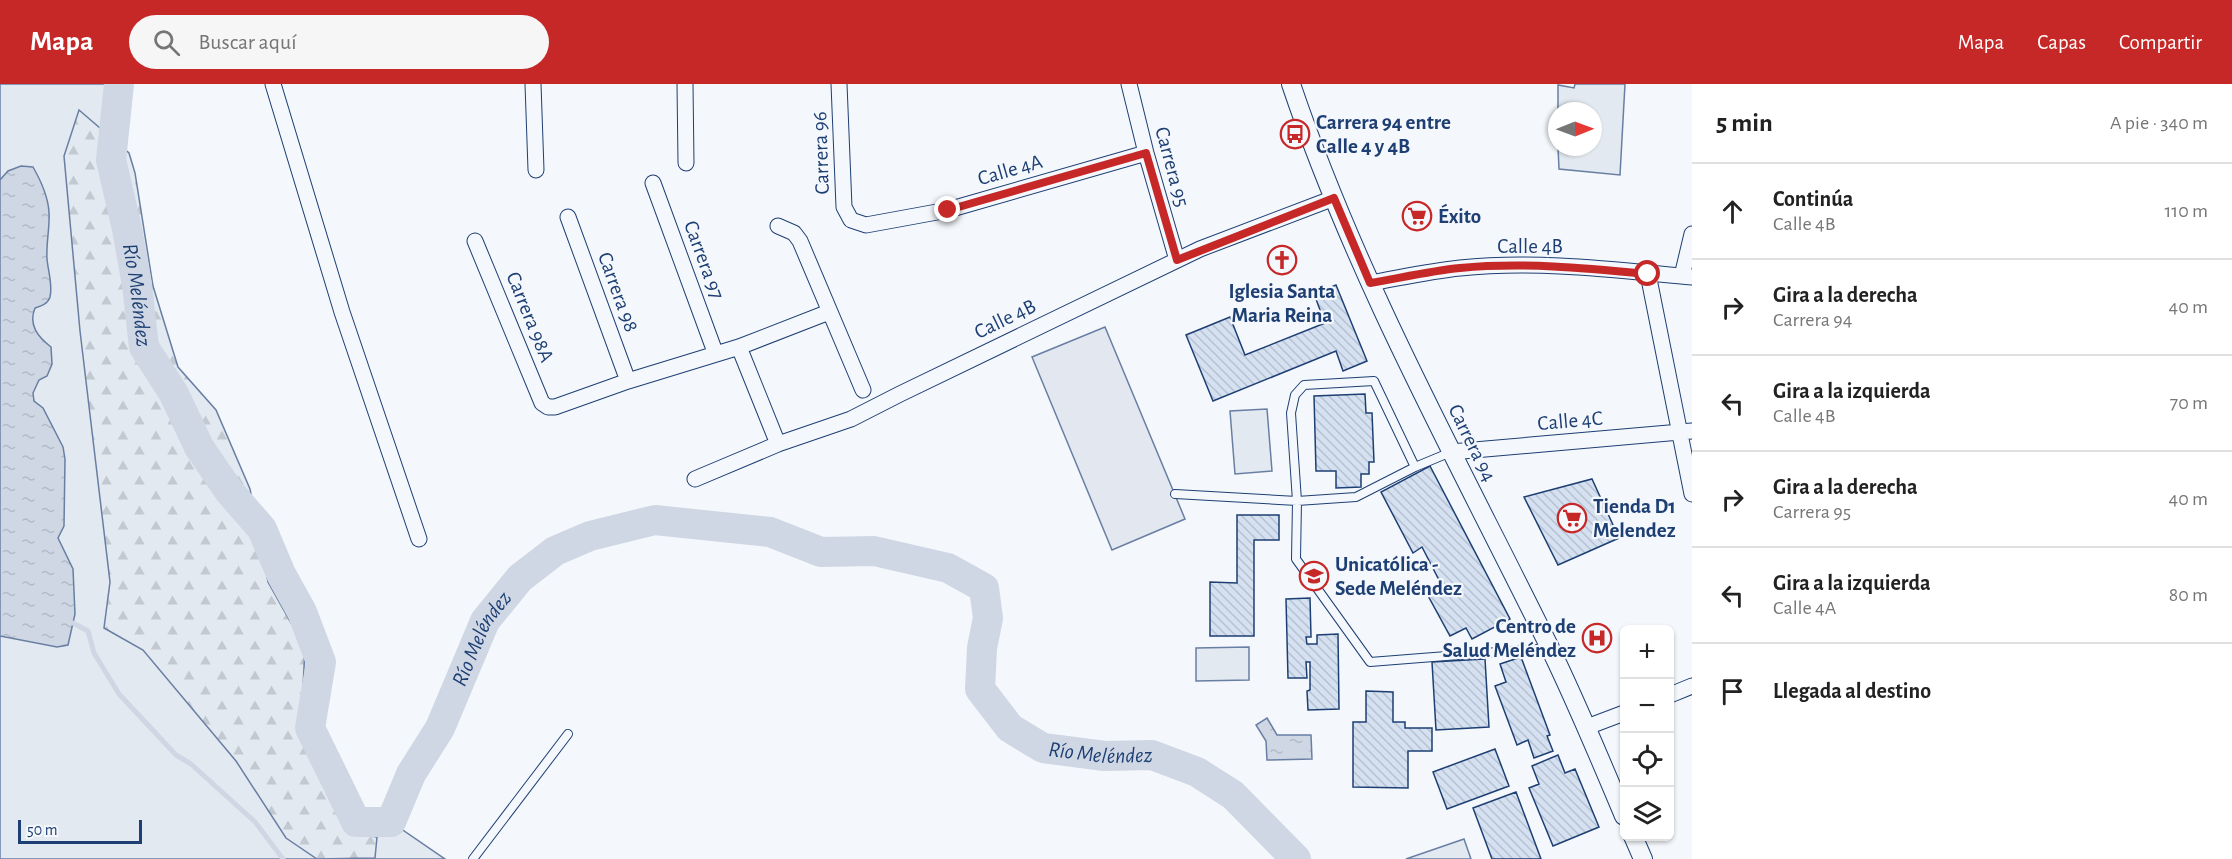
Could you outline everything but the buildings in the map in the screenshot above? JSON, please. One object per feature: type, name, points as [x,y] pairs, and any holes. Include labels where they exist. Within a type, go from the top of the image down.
[{"type":"street","points":[[273,84],[342,312],[419,539]]},
{"type":"street","points":[[533,84],[536,170]]},
{"type":"street","points":[[685,84],[686,163]]},
{"type":"street","name":"Carrera 96","points":[[840,84],[844,207],[851,220]]},
{"type":"street","name":"Carrera 95","points":[[1129,84],[1177,260]]},
{"type":"street","name":"Carrera 94","points":[[1291,84],[1334,198],[1370,283],[1451,452],[1550,648],[1620,806]]},
{"type":"street","name":"Calle 4A","points":[[851,220],[866,225],[948,210],[1146,153]]},
{"type":"street","name":"Carrera 97","points":[[653,183],[715,352]]},
{"type":"street","name":"Calle 4B","points":[[695,479],[778,444],[851,419],[1177,260],[1334,198]]},
{"type":"street","name":"Carrera 98","points":[[568,217],[628,381]]},
{"type":"street","points":[[778,226],[794,233],[800,241],[863,390]]},
{"type":"street","points":[[1687,277],[1692,234]]},
{"type":"street","name":"Carrera 98A","points":[[475,240],[542,403],[548,407],[555,407],[628,381]]},
{"type":"street","name":"Calle 4B","points":[[1370,283],[1460,268],[1503,266],[1556,265],[1687,277]]},
{"type":"street","points":[[1648,274],[1686,432],[1692,494]]},
{"type":"street","points":[[628,381],[739,346],[829,312]]},
{"type":"street","points":[[739,346],[778,444]]},
{"type":"street","name":"Calle 4C","points":[[1451,452],[1686,432]]},
{"type":"street","points":[[1674,693],[1692,686]]},
{"type":"street","points":[[1587,728],[1620,714]]},
{"type":"street","points":[[1635,841],[1643,859]]},
{"type":"lane","points":[[1415,467],[1374,381],[1304,385],[1295,395],[1292,412],[1297,501],[1296,559],[1370,662],[1550,648]]},
{"type":"lane","points":[[1174,494],[1297,501],[1356,497],[1415,467],[1451,452]]},
{"type":"lane","points":[[473,859],[568,734]]},
{"type":"green space","points":[[0,84],[119,84],[111,160],[137,285],[229,491],[262,529],[281,574],[302,612],[321,662],[310,728],[356,822],[391,822],[445,859],[0,859]]},
{"type":"green space","points":[[1575,84],[1625,84],[1620,175],[1559,169],[1558,156],[1602,156],[1602,102],[1558,102],[1558,85],[1574,88]]},
{"type":"green space","points":[[79,110],[129,153],[135,173],[153,286],[178,367],[216,410],[250,489],[268,582],[305,648],[302,708],[310,748],[358,834],[377,837],[375,858],[317,859],[286,838],[236,761],[143,650],[104,628],[110,582],[80,331],[64,156]]},
{"type":"green space","points":[[1267,409],[1272,471],[1235,474],[1230,411]]},
{"type":"green space","points":[[1249,647],[1249,680],[1196,681],[1196,648]]},
{"type":"green space","points":[[1464,839],[1471,859],[1406,859]]},
{"type":"shaded area","points":[[1105,327],[1185,519],[1112,550],[1032,357]]},
{"type":"water","points":[[21,166],[33,167],[44,189],[49,212],[47,253],[51,292],[48,301],[35,308],[33,320],[38,335],[51,347],[52,364],[47,376],[39,380],[33,393],[34,401],[43,408],[63,447],[65,459],[64,526],[58,538],[73,569],[75,614],[68,645],[57,647],[0,636],[0,180],[8,171]]},
{"type":"water","points":[[1267,718],[1277,735],[1311,735],[1312,759],[1267,760],[1266,741],[1256,725]]},
{"type":"waterway","name":"Río Meléndez","points":[[119,84],[111,160],[137,285],[144,347],[174,394],[199,447],[229,491],[262,529],[281,574],[302,612],[321,662],[310,728],[356,822],[391,822],[411,774],[440,728],[485,621],[520,578],[555,551],[590,536],[655,520],[770,532],[821,552],[874,551],[948,568],[984,588],[988,618],[982,648],[980,689],[1010,728],[1043,748],[1105,756],[1152,755],[1197,772],[1233,795],[1296,859]]},
{"type":"waterway","points":[[73,623],[88,631],[94,653],[119,694],[176,755],[191,764],[255,822],[283,859]]},
{"type":"place","name":"Carrera 94 entre Calle 4 y 4B","points":[[1295,134]]},
{"type":"place","name":"Éxito","points":[[1417,216]]},
{"type":"place","name":"Iglesia Santa Maria Reina","points":[[1282,260]]},
{"type":"place","name":"Tienda D1 Melendez","points":[[1572,518]]},
{"type":"place","name":"Unicatólica - Sede Meléndez","points":[[1314,576]]},
{"type":"place","name":"Centro de Salud Meléndez","points":[[1597,638]]},
{"type":"route","points":[[948,210],[1146,153],[1177,260],[1334,198],[1370,283],[1460,268],[1514,266],[1556,265],[1648,274]]}]
